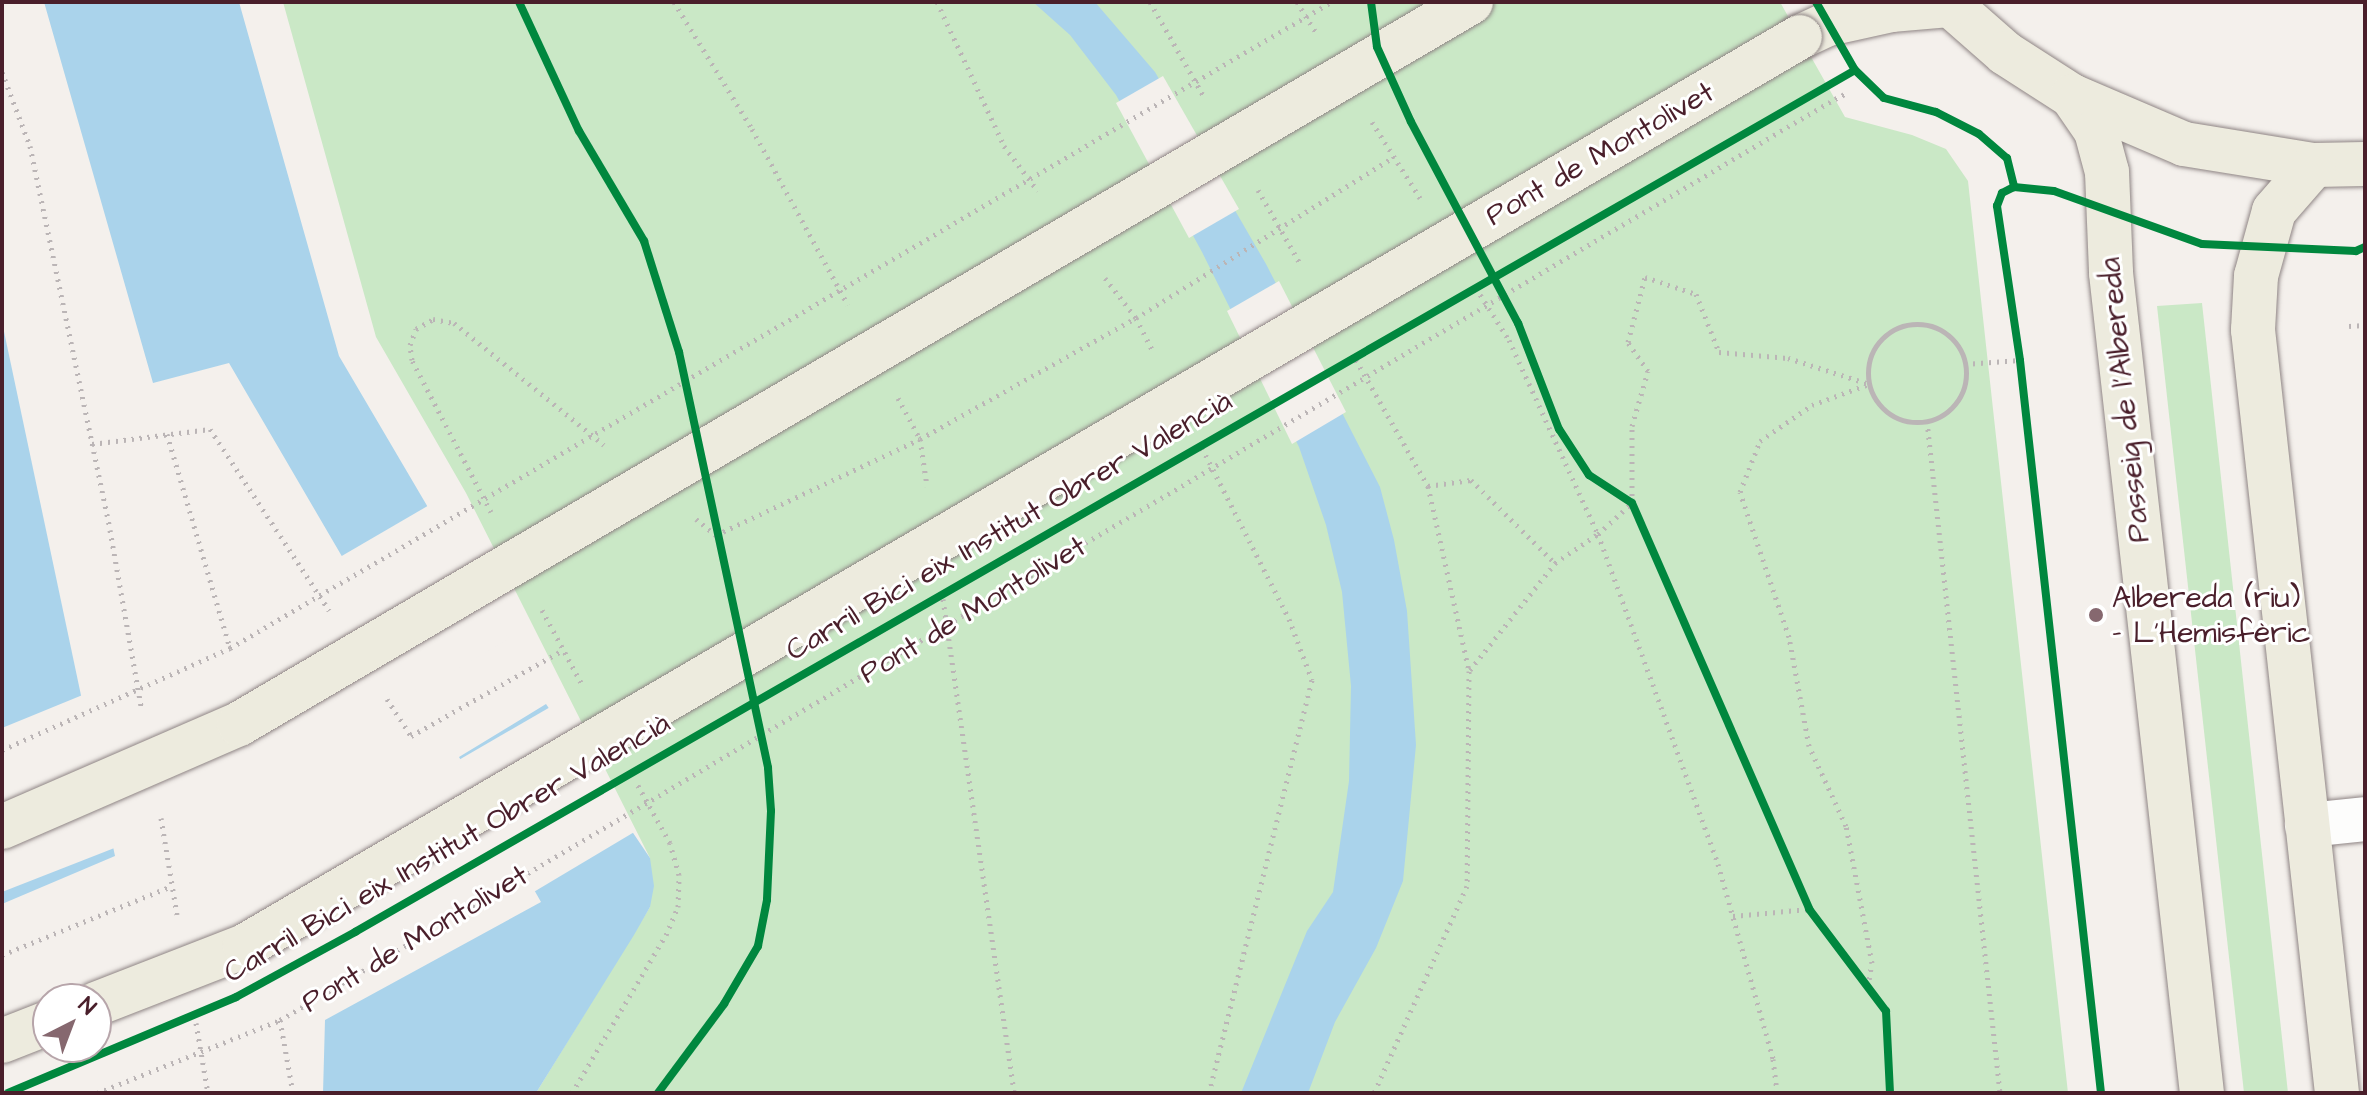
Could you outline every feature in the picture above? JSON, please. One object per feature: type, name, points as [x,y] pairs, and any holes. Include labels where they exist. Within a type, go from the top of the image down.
[{"type":"main road","points":[[2,827],[239,724],[1471,2]]},
{"type":"main road","points":[[1948,4],[2005,53],[2072,96],[2184,144],[2314,165],[2365,164]]},
{"type":"main road","name":"Pont de Montolivet","points":[[112,998],[259,938],[1800,37],[1828,24],[1891,10],[1948,4]]},
{"type":"main road","name":"Passeig de l'Albereda","points":[[2072,96],[2096,131],[2107,172],[2111,273],[2202,1093]]},
{"type":"main road","points":[[2314,165],[2274,211],[2256,276],[2253,330],[2337,1093]]},
{"type":"main road","points":[[2,1041],[32,1029]]},
{"type":"street","points":[[2307,825],[2365,819]]},
{"type":"path","points":[[937,2],[1004,146],[1042,195]]},
{"type":"path","points":[[1150,2],[1211,109]]},
{"type":"path","points":[[1297,2],[1321,41]]},
{"type":"path","points":[[2,750],[230,648],[1331,2]]},
{"type":"path","points":[[2,72],[30,146],[92,444],[143,716]]},
{"type":"path","points":[[1370,118],[1426,207]]},
{"type":"path","points":[[716,535],[920,439],[1136,318],[1394,157]]},
{"type":"path","points":[[1257,188],[1303,269]]},
{"type":"path","points":[[1098,269],[1136,318],[1157,359]]},
{"type":"path","points":[[1638,518],[1632,503],[1632,426],[1648,371],[1628,342],[1645,277],[1696,294],[1719,352],[1788,358],[1869,384]]},
{"type":"path","points":[[1463,293],[1494,280],[1512,309]]},
{"type":"path","points":[[1474,284],[1509,340],[1598,534],[1718,864],[1773,1059],[1777,1093]]},
{"type":"path","points":[[498,526],[412,360],[410,345],[416,329],[433,319],[454,323],[609,449]]},
{"type":"path","points":[[1922,324],[1950,337],[1965,364],[1966,379],[1953,406],[1927,421],[1897,418],[1875,399],[1869,384],[1872,354],[1880,341],[1906,325],[1922,324]]},
{"type":"path","points":[[2349,326],[2365,325]]},
{"type":"path","points":[[2018,344],[2022,375]]},
{"type":"path","points":[[1339,364],[1367,348]]},
{"type":"path","points":[[1350,351],[1428,486],[1469,671],[1467,886],[1374,1093]]},
{"type":"path","points":[[1965,364],[2020,360]]},
{"type":"path","points":[[682,367],[688,398]]},
{"type":"path","points":[[1868,987],[1872,963],[1846,826],[1809,746],[1789,637],[1740,492],[1760,441],[1812,405],[1869,384]]},
{"type":"path","points":[[1549,401],[1567,440]]},
{"type":"path","points":[[1927,421],[2000,1093]]},
{"type":"path","points":[[92,444],[210,429],[332,616]]},
{"type":"path","points":[[167,434],[230,648]]},
{"type":"path","points":[[1199,441],[1289,619],[1312,680],[1209,1093]]},
{"type":"path","points":[[1428,486],[1471,480],[1555,563]]},
{"type":"path","points":[[1621,496],[1632,503]]},
{"type":"path","points":[[1469,671],[1555,563],[1598,534],[1632,503]]},
{"type":"path","points":[[692,516],[716,535]]},
{"type":"path","points":[[713,520],[718,548]]},
{"type":"path","points":[[542,609],[586,691]]},
{"type":"path","points":[[385,696],[411,736],[563,650]]},
{"type":"path","points":[[758,722],[765,753]]},
{"type":"path","points":[[572,1093],[666,935],[678,907],[679,875],[670,843],[632,774]]},
{"type":"path","points":[[159,808],[180,930]]},
{"type":"path","points":[[2,955],[172,886]]},
{"type":"path","points":[[1802,895],[1817,920]]},
{"type":"path","points":[[1733,916],[1809,909]]},
{"type":"path","points":[[1860,976],[1877,999]]},
{"type":"path","points":[[183,1021],[196,1017],[208,1093]]},
{"type":"path","points":[[280,1020],[293,1093]]},
{"type":"green space","points":[[283,2],[1780,2],[1845,117],[1912,135],[1946,149],[1968,181],[2068,1093],[536,1093],[650,907],[650,858],[466,493],[376,337]]},
{"type":"green space","points":[[2202,303],[2288,1093],[2244,1093],[2157,306]]},
{"type":"water","points":[[44,2],[239,2],[339,356],[506,640],[420,690],[229,363],[153,383]]},
{"type":"water","points":[[1033,2],[1095,2],[1155,72],[1266,264],[1380,487],[1394,540],[1407,611],[1416,745],[1403,881],[1376,948],[1335,1022],[1308,1093],[1241,1093],[1307,931],[1333,892],[1349,781],[1351,686],[1342,592],[1326,525],[1299,447],[1202,252],[1116,95],[1070,35]]},
{"type":"water","points":[[2,322],[115,856],[2,904]]},
{"type":"water","points":[[546,704],[650,858],[654,886],[650,907],[634,935],[536,1093],[323,1093],[325,1020],[541,902],[459,757]]},
{"type":"pier","points":[[1163,76],[1239,209],[1189,238],[1116,103]]},
{"type":"pier","points":[[1279,281],[1346,412],[1292,444],[1227,311]]},
{"type":"pier","points":[[431,504],[509,639],[417,693],[340,557]]},
{"type":"pier","points":[[85,694],[117,847],[2,892],[2,728]]},
{"type":"pier","points":[[552,706],[636,831],[532,893],[457,761]]},
{"type":"pier","points":[[134,955],[139,959],[155,1089],[144,1093],[2,1093],[2,1010],[32,998],[32,1063],[112,1063],[112,983],[67,983]]},
{"type":"cycle path","points":[[519,2],[579,131],[644,241],[679,352],[768,768],[771,811],[767,900],[758,946],[724,1004],[658,1093]]},
{"type":"cycle path","points":[[1371,2],[1377,47],[1411,122],[1518,323],[1559,429],[1589,475],[1632,503],[1809,909],[1886,1011],[1890,1093]]},
{"type":"cycle path","points":[[1816,2],[1855,70],[1884,98],[1936,112],[1979,134],[2007,158],[2014,187]]},
{"type":"cycle path","name":"Carril Bici eix Institut Obrer Valencià","points":[[8,1093],[236,997],[355,932],[1855,70]]},
{"type":"cycle path","points":[[2101,1093],[2020,360],[1997,206],[2002,193],[2014,187],[2054,191],[2202,244],[2356,251],[2365,247]]},
{"type":"place","name":"Albereda (riu) - L'Hemisfèric","points":[[2096,615]]}]
